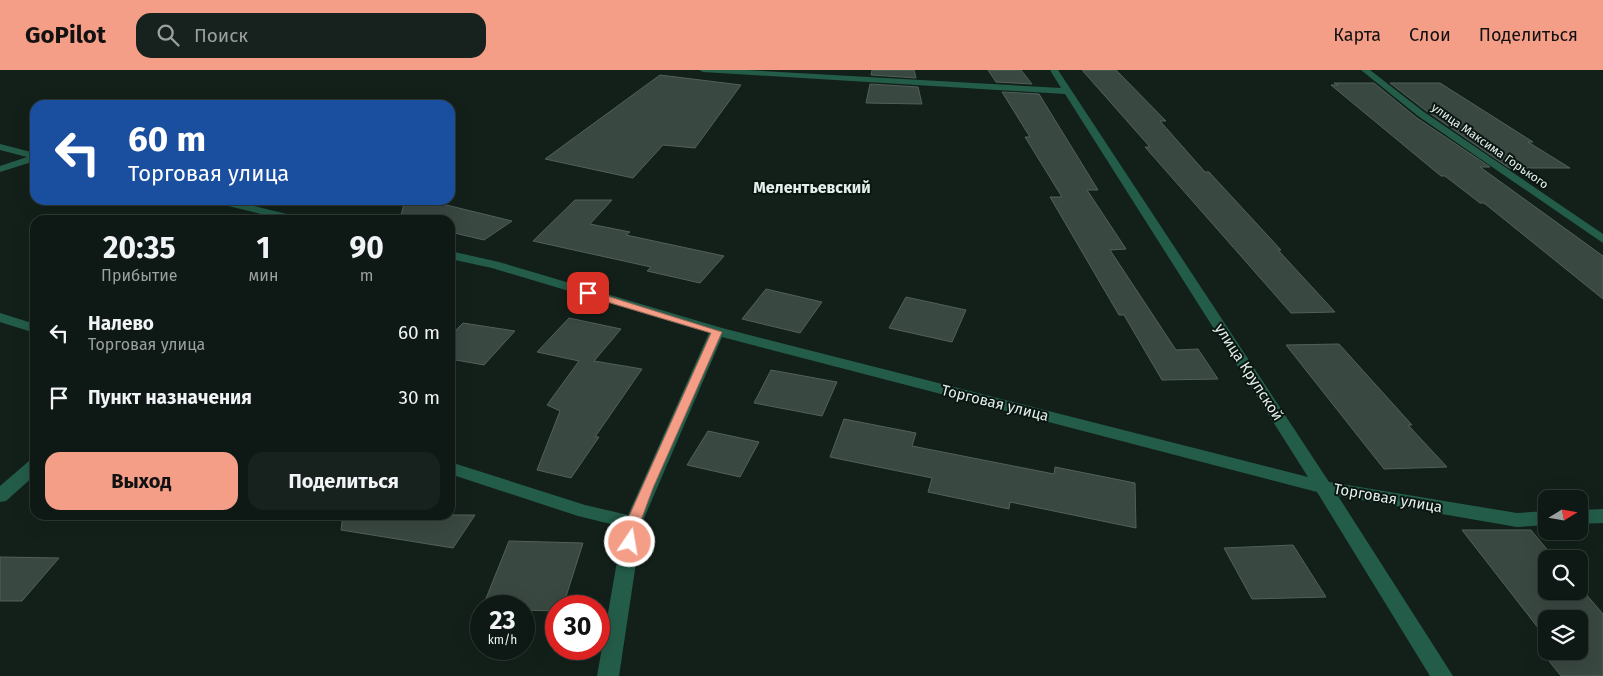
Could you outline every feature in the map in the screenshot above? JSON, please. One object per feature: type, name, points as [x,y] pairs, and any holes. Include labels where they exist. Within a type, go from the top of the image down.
[{"type":"street","points":[[703,70],[1066,91]]},
{"type":"street","name":"улица Крупской","points":[[1054,70],[1323,487],[1442,676]]},
{"type":"street","name":"улица Максима Горького","points":[[1365,70],[1422,114],[1603,239]]},
{"type":"street","points":[[0,147],[30,156]]},
{"type":"street","points":[[0,169],[30,159]]},
{"type":"street","points":[[237,205],[278,215]]},
{"type":"street","name":"Торговая улица","points":[[455,256],[495,265],[717,332],[1323,487],[1517,520],[1538,519]]},
{"type":"street","points":[[0,317],[30,327]]},
{"type":"street","points":[[608,676],[633,523],[717,332]]},
{"type":"street","points":[[0,496],[30,469]]},
{"type":"street","points":[[455,470],[584,511],[633,523]]},
{"type":"street","points":[[1588,517],[1603,516]]},
{"type":"building","points":[[872,70],[914,70],[916,78],[871,75]]},
{"type":"building","points":[[988,70],[1021,70],[1032,84],[996,82]]},
{"type":"building","points":[[1082,70],[1116,70],[1166,121],[1160,121],[1205,172],[1209,172],[1281,250],[1278,250],[1335,312],[1291,313],[1145,147],[1150,147]]},
{"type":"building","points":[[660,75],[741,85],[695,148],[663,145],[633,178],[545,159]]},
{"type":"building","points":[[1334,83],[1374,83],[1417,118],[1490,167],[1480,167],[1603,256],[1603,299],[1484,203],[1480,203],[1445,176],[1441,176],[1331,85],[1338,85]]},
{"type":"building","points":[[1390,83],[1440,83],[1533,142],[1528,142],[1570,168],[1509,168],[1425,110]]},
{"type":"building","points":[[870,84],[918,87],[922,104],[866,103]]},
{"type":"building","points":[[1002,92],[1039,94],[1098,190],[1087,190],[1126,249],[1110,250],[1176,350],[1198,349],[1218,379],[1162,380],[1124,315],[1119,315],[1050,197],[1062,197],[1025,137],[1030,137]]},
{"type":"building","points":[[575,200],[612,200],[590,224],[630,232],[626,235],[724,256],[700,283],[647,271],[651,267],[533,241]]},
{"type":"building","points":[[404,205],[446,205],[512,221],[484,240],[455,233],[455,215],[401,215]]},
{"type":"building","points":[[766,289],[822,302],[800,333],[742,319]]},
{"type":"building","points":[[906,297],[966,310],[952,342],[889,328]]},
{"type":"building","points":[[569,318],[621,329],[594,361],[642,369],[595,437],[599,437],[571,478],[537,470],[560,411],[547,405],[579,361],[537,352]]},
{"type":"building","points":[[463,323],[515,331],[484,365],[455,360],[455,331]]},
{"type":"building","points":[[1339,344],[1412,425],[1408,425],[1447,467],[1384,469],[1286,345]]},
{"type":"building","points":[[771,370],[837,382],[822,416],[754,403]]},
{"type":"building","points":[[844,419],[916,433],[912,446],[1054,474],[1055,467],[1135,483],[1136,528],[1010,502],[1009,509],[928,492],[932,478],[830,457]]},
{"type":"building","points":[[708,431],[759,442],[740,477],[687,465]]},
{"type":"building","points":[[455,515],[475,515],[453,548],[341,530],[342,520],[455,520]]},
{"type":"building","points":[[1462,530],[1531,530],[1548,550],[1538,550],[1538,600],[1588,600],[1588,596],[1603,614],[1603,676],[1561,676],[1548,660],[1588,660],[1588,610],[1538,610],[1538,628]]},
{"type":"building","points":[[509,541],[583,543],[566,595],[545,595],[545,611],[535,610],[535,595],[487,595]]},
{"type":"building","points":[[1293,545],[1326,597],[1252,599],[1224,548]]},
{"type":"building","points":[[0,557],[59,558],[22,601],[0,601]]},
{"type":"district","name":"Мелентьевский","points":[[812,187]]},
{"type":"route","points":[[588,293],[717,332],[647,488],[633,523],[630,542]]}]
